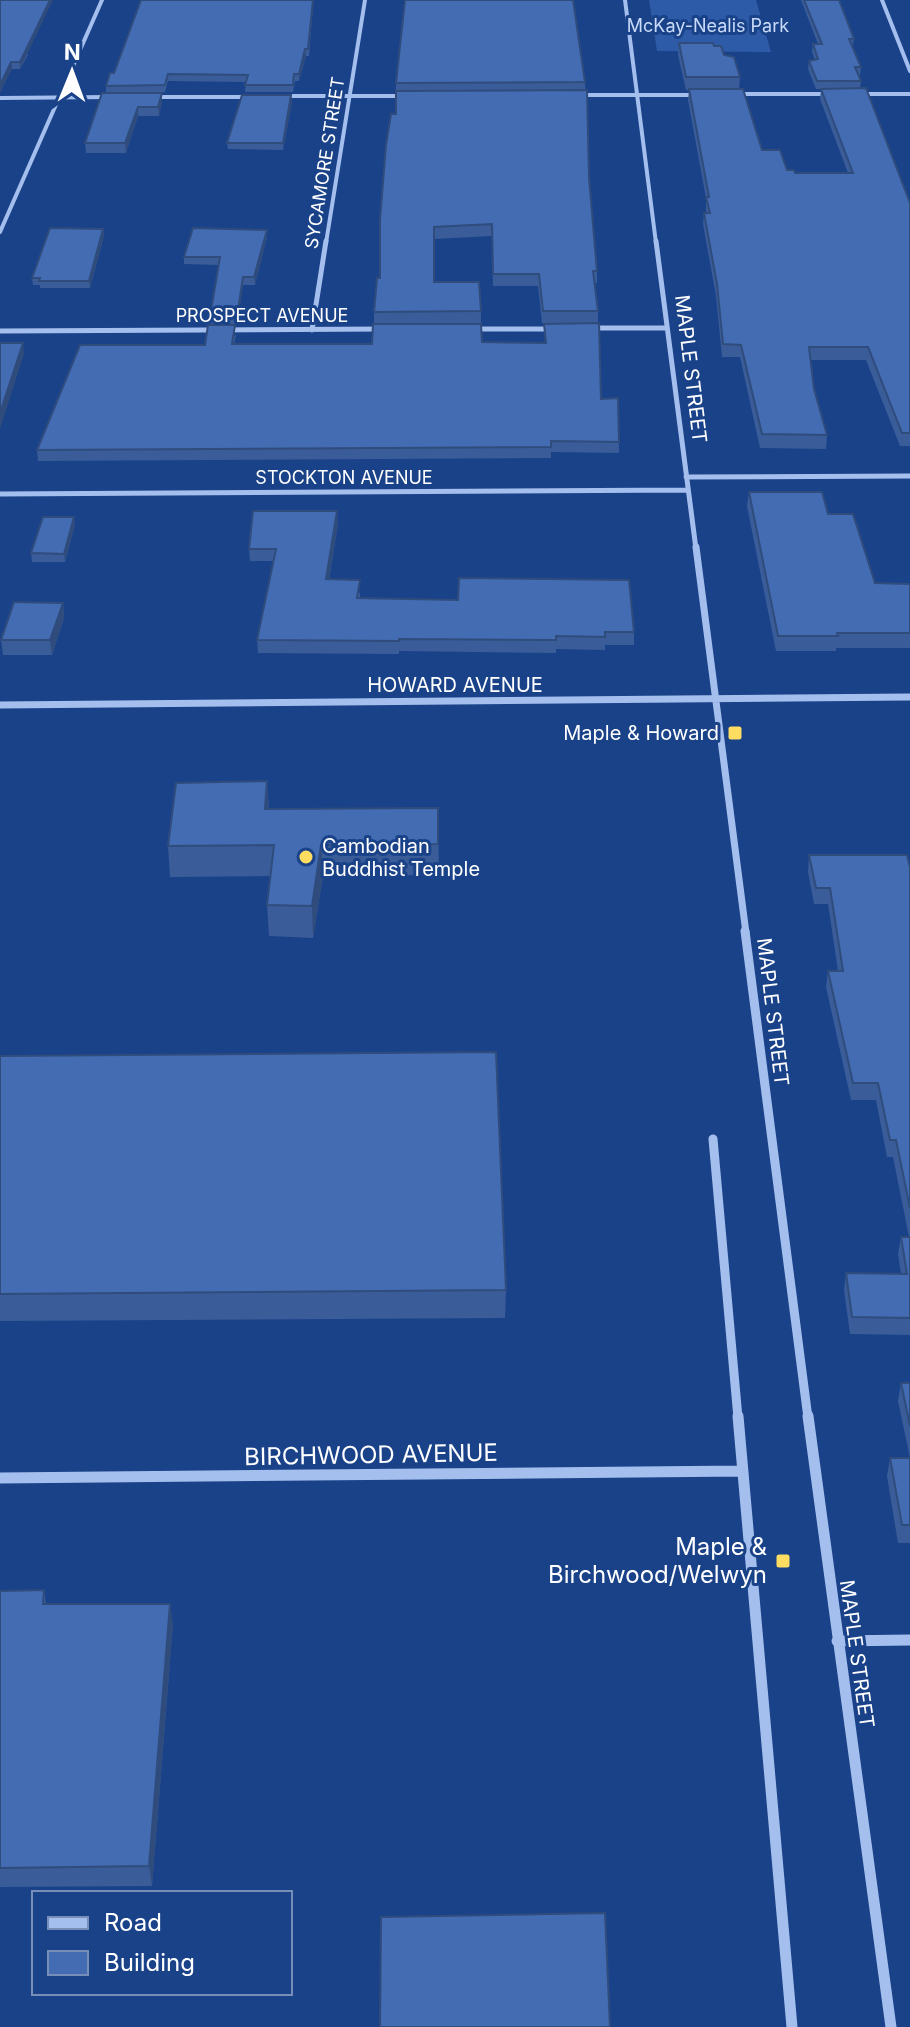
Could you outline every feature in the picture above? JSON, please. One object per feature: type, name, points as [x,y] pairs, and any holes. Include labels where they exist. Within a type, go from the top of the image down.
[{"type":"street","points":[[0,232],[102,0]]},
{"type":"street","name":"SYCAMORE STREET","points":[[312,330],[365,0]]},
{"type":"street","name":"MAPLE STREET","points":[[625,0],[837,1641],[891,2027]]},
{"type":"street","points":[[882,0],[910,71]]},
{"type":"street","points":[[728,94],[834,94]]},
{"type":"street","points":[[849,94],[910,94]]},
{"type":"street","points":[[573,95],[713,95]]},
{"type":"street","points":[[273,96],[414,96]]},
{"type":"street","points":[[0,98],[120,97]]},
{"type":"street","points":[[151,97],[258,97]]},
{"type":"street","points":[[466,329],[559,328]]},
{"type":"street","points":[[575,328],[667,328]]},
{"type":"street","name":"PROSPECT AVENUE","points":[[0,331],[389,329]]},
{"type":"street","points":[[686,477],[910,476]]},
{"type":"street","name":"STOCKTON AVENUE","points":[[0,494],[688,490]]},
{"type":"street","name":"HOWARD AVENUE","points":[[0,705],[910,697]]},
{"type":"street","points":[[713,1139],[792,2027]]},
{"type":"street","name":"BIRCHWOOD AVENUE","points":[[0,1478],[742,1471]]},
{"type":"street","points":[[837,1641],[910,1640]]},
{"type":"green space","name":"McKay-Nealis Park","points":[[649,0],[756,0],[771,52],[657,51]]},
{"type":"building","points":[[0,0],[50,0],[20,62],[11,62],[0,85]]},
{"type":"building","points":[[141,0],[313,0],[308,49],[305,49],[299,74],[294,74],[293,85],[245,85],[248,75],[168,74],[165,85],[106,86],[110,73],[114,73]]},
{"type":"building","points":[[405,0],[573,0],[585,82],[396,83]]},
{"type":"building","points":[[804,0],[839,0],[854,39],[849,39],[861,67],[855,67],[861,81],[817,81],[809,61],[818,59],[813,44],[822,44]]},
{"type":"building","points":[[679,43],[713,43],[714,46],[721,46],[724,55],[734,57],[740,77],[686,77]]},
{"type":"building","points":[[866,88],[910,203],[910,433],[902,433],[868,347],[809,347],[814,389],[827,435],[762,434],[741,345],[723,344],[717,284],[704,213],[710,213],[706,197],[709,197],[689,89],[743,89],[762,150],[780,150],[787,170],[794,170],[795,173],[853,173],[821,89]]},
{"type":"building","points":[[587,90],[589,178],[597,271],[593,271],[598,311],[543,311],[539,274],[493,274],[492,224],[434,227],[434,282],[479,282],[481,311],[374,312],[377,278],[380,278],[380,220],[386,145],[391,114],[396,114],[396,91]]},
{"type":"building","points":[[102,93],[162,93],[158,107],[138,107],[125,143],[85,143]]},
{"type":"building","points":[[242,95],[291,95],[283,143],[227,143]]},
{"type":"building","points":[[50,228],[103,229],[89,281],[39,281],[40,278],[32,278]]},
{"type":"building","points":[[193,228],[267,230],[254,277],[243,277],[237,317],[210,317],[220,257],[184,257]]},
{"type":"building","points":[[599,323],[601,399],[618,398],[619,442],[551,441],[551,447],[37,450],[80,345],[205,345],[208,325],[235,325],[232,344],[372,344],[373,324],[481,324],[482,342],[546,343],[544,324]]},
{"type":"building","points":[[0,343],[23,343],[0,413]]},
{"type":"building","points":[[749,492],[822,492],[828,514],[853,514],[875,583],[910,584],[910,633],[778,636]]},
{"type":"building","points":[[253,511],[337,511],[326,579],[360,580],[357,598],[458,600],[459,578],[629,580],[634,632],[605,632],[605,637],[556,636],[556,640],[257,640],[276,549],[249,549]]},
{"type":"building","points":[[43,517],[74,517],[64,554],[31,553]]},
{"type":"building","points":[[14,602],[63,603],[50,640],[1,640]]},
{"type":"building","points":[[267,781],[265,809],[438,808],[438,844],[321,845],[312,906],[267,905],[274,845],[168,846],[176,783]]},
{"type":"building","points":[[809,855],[907,855],[910,867],[910,1208],[896,1140],[890,1140],[878,1083],[853,1083],[828,971],[843,971],[830,888],[816,888]]},
{"type":"building","points":[[496,1052],[506,1290],[0,1294],[0,1056]]},
{"type":"building","points":[[901,1237],[910,1237],[910,1318],[852,1317],[846,1273],[907,1274]]},
{"type":"building","points":[[901,1383],[910,1383],[910,1426]]},
{"type":"building","points":[[890,1458],[910,1458],[910,1525],[902,1525]]},
{"type":"building","points":[[44,1590],[43,1604],[170,1604],[149,1866],[0,1868],[0,1591]]},
{"type":"building","points":[[605,1913],[610,2027],[380,2027],[381,1917]]},
{"type":"place","name":"Maple & Howard","points":[[735,733]]},
{"type":"place","name":"Cambodian Buddhist Temple","points":[[306,857]]},
{"type":"place","name":"Maple & Birchwood/Welwyn","points":[[783,1561]]}]
